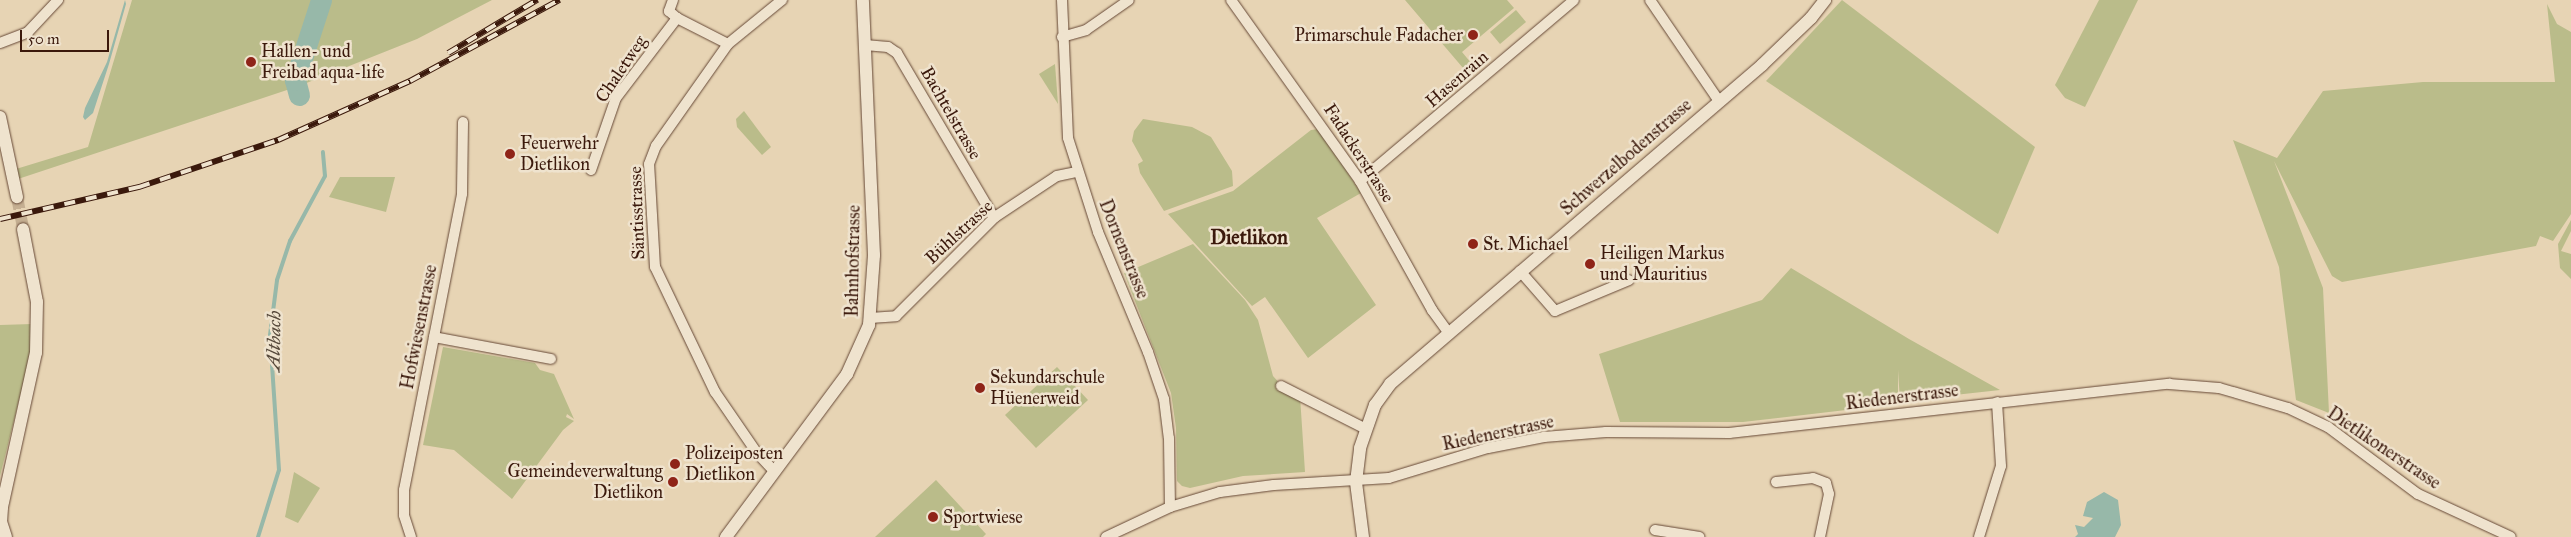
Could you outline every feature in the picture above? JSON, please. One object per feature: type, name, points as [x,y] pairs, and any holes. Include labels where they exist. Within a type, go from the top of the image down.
[{"type":"street","points":[[0,43],[28,32],[58,0]]},
{"type":"street","points":[[673,0],[669,11],[677,18],[728,44]]},
{"type":"street","name":"Säntisstrasse","points":[[774,471],[757,453],[715,392],[655,267],[652,154],[728,44],[782,0]]},
{"type":"street","name":"Bahnhofstrasse","points":[[726,537],[847,374],[863,344],[870,318],[874,254],[863,0]]},
{"type":"street","name":"Dornenstrasse","points":[[1062,0],[1062,37],[1068,138],[1076,172],[1148,352],[1164,399],[1169,438],[1170,507]]},
{"type":"street","points":[[1062,37],[1086,30],[1129,0]]},
{"type":"street","name":"Fadackerstrasse","points":[[1231,0],[1360,181],[1432,310],[1448,332]]},
{"type":"street","name":"Hasenrain","points":[[1360,181],[1574,0]]},
{"type":"street","points":[[1650,0],[1719,100]]},
{"type":"street","name":"Schwerzelbodenstrasse","points":[[1363,537],[1356,482],[1364,428],[1375,405],[1390,384],[1448,332],[1793,37],[1824,0]]},
{"type":"street","name":"Chaletweg","points":[[591,170],[616,98],[677,18]]},
{"type":"street","name":"Bachtelstrasse","points":[[865,45],[888,48],[897,53],[994,218]]},
{"type":"street","points":[[0,117],[17,197]]},
{"type":"street","name":"Hofwiesenstrasse","points":[[411,537],[404,515],[404,490],[462,194],[463,122]]},
{"type":"street","name":"Bühlstrasse","points":[[870,318],[896,316],[994,218],[1057,176],[1076,172]]},
{"type":"street","points":[[6,537],[1,522],[2,507],[36,353],[37,302],[23,229]]},
{"type":"street","points":[[1520,271],[1555,311],[1629,280]]},
{"type":"street","points":[[434,337],[551,358]]},
{"type":"street","name":"Dietlikonerstrasse","points":[[1997,402],[2169,384],[2243,393],[2316,421],[2418,494],[2511,537]]},
{"type":"street","points":[[1282,386],[1364,428]]},
{"type":"street","points":[[1979,537],[2001,466],[1997,402]]},
{"type":"street","name":"Riedenerstrasse","points":[[1106,537],[1170,507],[1220,492],[1274,485],[1356,482],[1389,478],[1488,448],[1544,437],[1606,432],[1729,433],[1997,402]]},
{"type":"street","points":[[1776,482],[1813,478],[1826,483],[1829,494],[1820,537]]},
{"type":"street","points":[[1656,530],[1699,537]]},
{"type":"green space","name":"Hallen- und Freibad aqua-life","points":[[132,0],[492,0],[417,39],[299,86],[18,179],[16,169],[88,147]]},
{"type":"green space","points":[[1405,0],[1507,0],[1514,8],[1462,52],[1476,69],[1469,75]]},
{"type":"green space","points":[[1842,0],[2035,147],[1998,234],[1766,81]]},
{"type":"green space","points":[[2099,0],[2138,0],[2085,107],[2065,98],[2055,85]]},
{"type":"green space","points":[[2547,4],[2557,24],[2571,32],[2571,214],[2553,241],[2540,236],[2536,246],[2342,282],[2332,276],[2274,161],[2323,288],[2329,413],[2296,400],[2279,267],[2233,140],[2277,158],[2323,91],[2423,82],[2555,82]]},
{"type":"green space","points":[[1516,10],[1526,22],[1500,44],[1490,32]]},
{"type":"green space","points":[[1055,64],[1058,104],[1039,74]]},
{"type":"green space","points":[[744,111],[771,147],[762,155],[737,127],[736,119]]},
{"type":"green space","points":[[1143,119],[1192,127],[1211,137],[1232,171],[1233,186],[1164,211],[1140,173],[1138,164],[1143,161],[1132,141],[1134,131]]},
{"type":"green space","points":[[1319,129],[1361,193],[1317,218],[1376,305],[1308,358],[1265,297],[1252,306],[1168,214],[1233,191],[1311,130]]},
{"type":"green space","points":[[340,177],[395,177],[386,212],[329,197]]},
{"type":"green space","points":[[2571,220],[2571,231],[2561,251],[2571,254],[2571,279],[2560,268],[2558,244]]},
{"type":"green space","points":[[1193,244],[1245,300],[1258,320],[1273,376],[1282,386],[1300,396],[1305,472],[1243,476],[1190,488],[1182,486],[1177,481],[1176,428],[1171,393],[1124,273]]},
{"type":"green space","points":[[1791,268],[1909,339],[2000,390],[1900,401],[1898,370],[1898,393],[1846,399],[1846,410],[1743,422],[1620,422],[1599,354],[1762,300]]},
{"type":"green space","points":[[32,324],[31,353],[0,476],[0,325]]},
{"type":"green space","points":[[443,347],[535,363],[540,370],[554,374],[574,419],[567,414],[566,417],[574,421],[563,430],[512,499],[454,450],[423,445]]},
{"type":"green space","points":[[1057,367],[1088,400],[1036,448],[1005,415]]},
{"type":"green space","points":[[294,472],[320,488],[298,523],[285,517]]},
{"type":"green space","name":"Sportwiese","points":[[936,480],[986,534],[983,537],[875,537]]},
{"type":"shaded area","points":[[125,0],[126,4],[93,113],[85,120],[83,117],[85,108],[107,62]]},
{"type":"shaded area","points":[[2104,492],[2118,500],[2121,525],[2115,537],[2075,537],[2078,534],[2075,525],[2084,527],[2093,518],[2083,516],[2087,502]]},
{"type":"waterway","name":"Altbach","points":[[299,95],[295,80],[321,0]]},
{"type":"waterway","name":"Altbach","points":[[258,537],[279,470],[270,335],[277,280],[290,241],[325,176],[323,152]]},
{"type":"tunnel","points":[[17,197],[23,229]]},
{"type":"railway","points":[[448,53],[537,0]]},
{"type":"railway","points":[[0,219],[139,187],[278,140],[410,81],[559,0]]},
{"type":"place","name":"Primarschule Fadacher","points":[[1473,35]]},
{"type":"place","name":"Hallen- und Freibad aqua-life","points":[[251,62]]},
{"type":"place","name":"Feuerwehr Dietlikon","points":[[510,154]]},
{"type":"place","name":"St. Michael","points":[[1473,244]]},
{"type":"place","name":"Heiligen Markus und Mauritius","points":[[1590,264]]},
{"type":"place","name":"Sekundarschule Hüenerweid","points":[[980,388]]},
{"type":"place","name":"Polizeiposten Dietlikon","points":[[675,464]]},
{"type":"place","name":"Gemeindeverwaltung Dietlikon","points":[[673,482]]},
{"type":"place","name":"Sportwiese","points":[[933,517]]},
{"type":"district","name":"Dietlikon","points":[[1249,237]]}]
